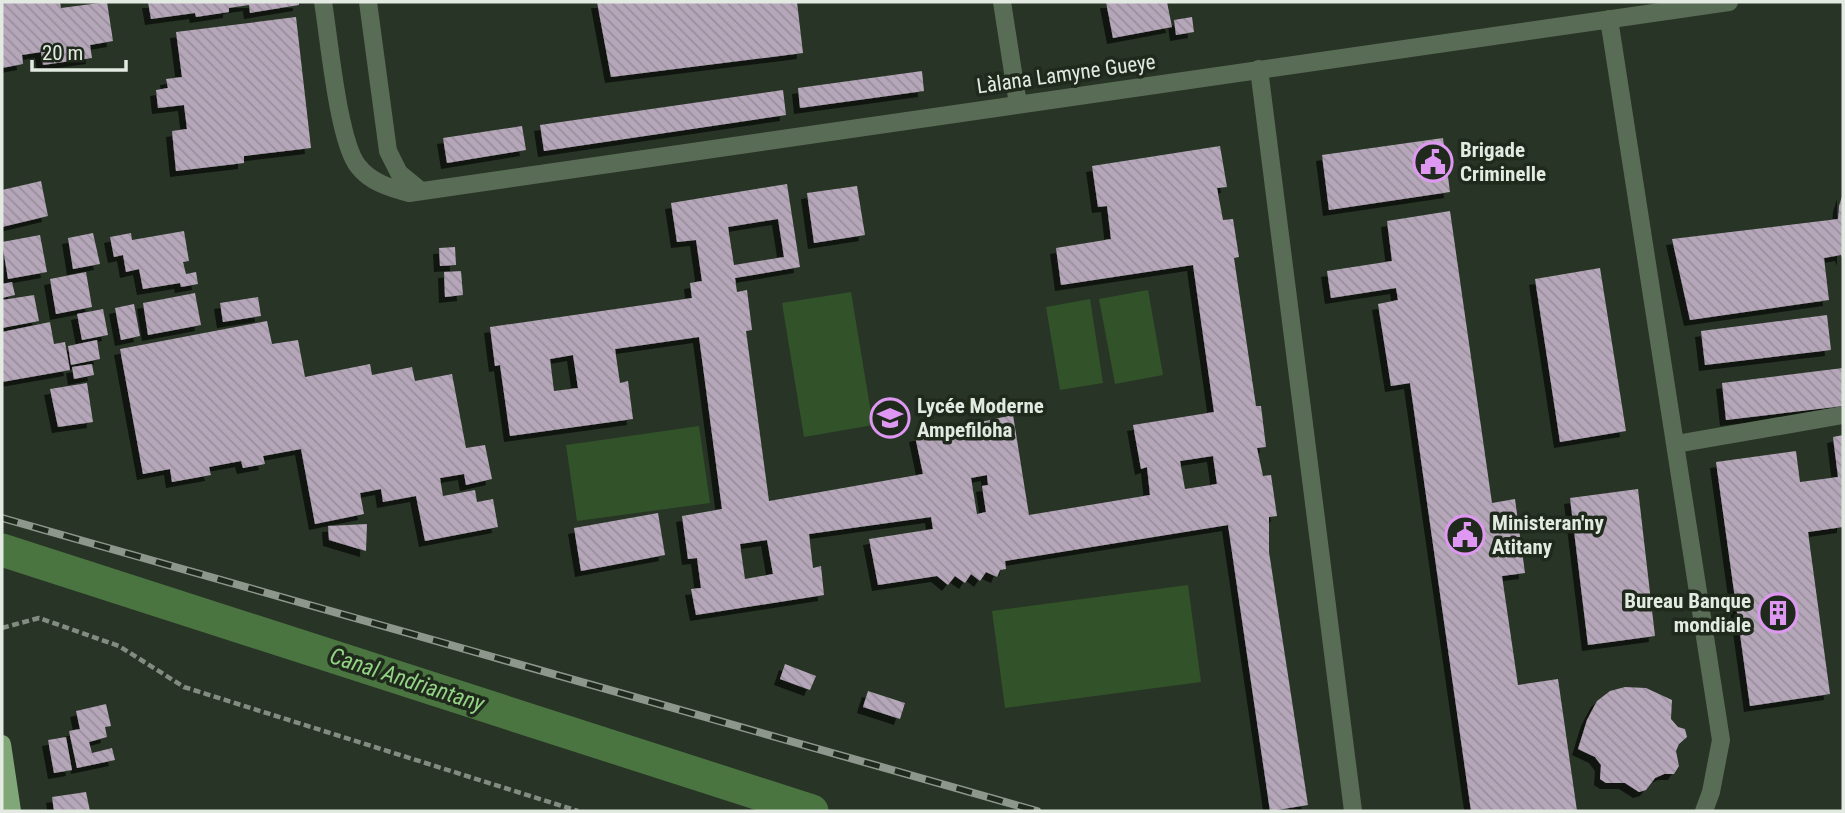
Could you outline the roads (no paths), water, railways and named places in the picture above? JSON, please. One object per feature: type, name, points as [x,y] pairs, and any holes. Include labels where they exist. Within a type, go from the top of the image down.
[{"type":"main road","points":[[2,744],[12,811]]},
{"type":"street","points":[[323,2],[345,140],[358,166],[385,187],[415,192]]},
{"type":"street","points":[[368,2],[388,151],[399,173],[415,192]]},
{"type":"street","points":[[1002,2],[1018,104]]},
{"type":"street","name":"Làlana Lamyne Gueye","points":[[415,192],[1729,2]]},
{"type":"street","points":[[1609,19],[1721,740],[1711,792],[1704,811]]},
{"type":"street","points":[[1259,69],[1353,811]]},
{"type":"street","points":[[1676,444],[1843,415]]},
{"type":"waterway","name":"Canal Andriantany","points":[[2,550],[812,811]]},
{"type":"railway","points":[[2,518],[1037,811]]},
{"type":"place","name":"Brigade Criminelle","points":[[1433,162]]},
{"type":"place","name":"Lycée Moderne Ampefiloha","points":[[890,418]]},
{"type":"place","name":"Ministeran'ny Atitany","points":[[1465,535]]},
{"type":"place","name":"Bureau Banque mondiale","points":[[1778,613]]}]
